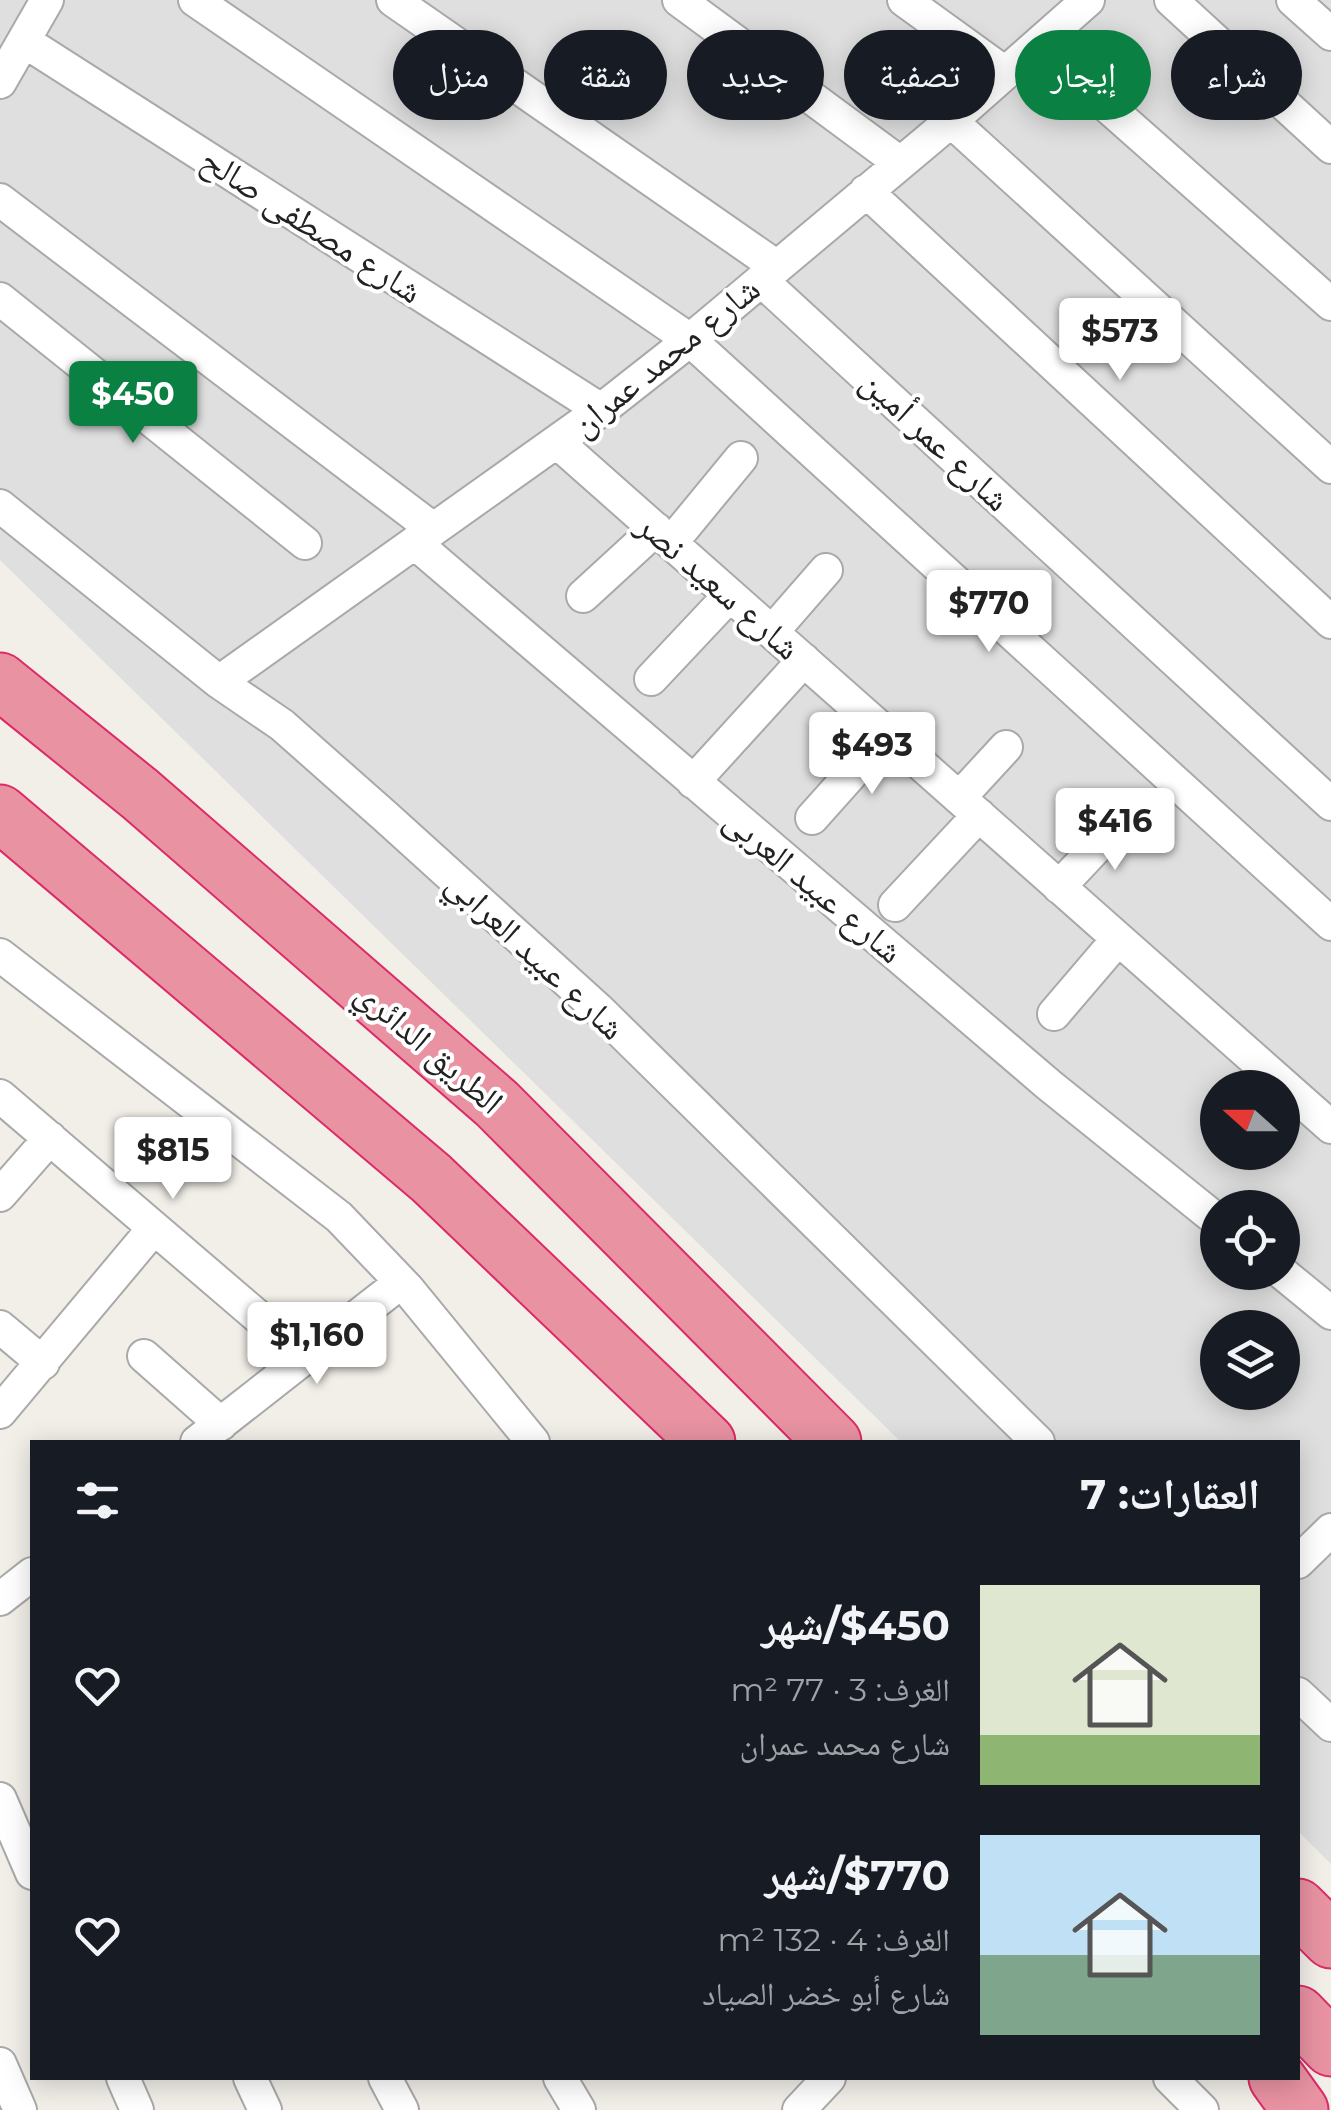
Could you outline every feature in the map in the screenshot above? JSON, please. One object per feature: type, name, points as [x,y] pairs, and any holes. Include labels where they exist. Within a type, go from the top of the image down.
[{"type":"highway","name":"الطريق الدائري","points":[[0,681],[140,794],[496,1104],[832,1440]]},
{"type":"highway","points":[[0,813],[431,1178],[706,1440]]},
{"type":"highway","points":[[0,863],[113,908]]},
{"type":"highway","points":[[1300,1875],[1331,1898]]},
{"type":"highway","points":[[1300,1909],[1331,1940]]},
{"type":"highway","points":[[1300,2016],[1331,2048]]},
{"type":"highway","points":[[1278,2080],[1300,2110]]},
{"type":"street","points":[[0,82],[47,0]]},
{"type":"street","points":[[195,0],[690,340],[1331,924]]},
{"type":"street","name":"شارع عمر أمين","points":[[392,0],[769,273],[1331,804]]},
{"type":"street","points":[[678,0],[900,163]]},
{"type":"street","points":[[904,0],[1005,73]]},
{"type":"street","name":"شارع محمد عمران","points":[[1055,30],[1088,0]]},
{"type":"street","points":[[1171,0],[1331,147]]},
{"type":"street","points":[[1293,0],[1331,34]]},
{"type":"street","name":"شارع مصطفى صالح","points":[[24,41],[601,410]]},
{"type":"street","name":"شارع محمد عمران","points":[[995,82],[1015,65]]},
{"type":"street","points":[[951,120],[1331,467]]},
{"type":"street","name":"شارع محمد عمران","points":[[219,682],[601,410],[951,120]]},
{"type":"street","points":[[1123,120],[1331,304]]},
{"type":"street","points":[[866,191],[1331,622]]},
{"type":"street","name":"شارع عبيد العربى","points":[[0,200],[424,536],[693,782],[1049,1085],[1200,1207]]},
{"type":"street","points":[[0,299],[305,543]]},
{"type":"street","name":"شارع سعيد نصر","points":[[557,442],[1331,1127]]},
{"type":"street","points":[[583,596],[663,536],[741,458]]},
{"type":"street","name":"شارع عبيد العرابي","points":[[0,506],[219,682],[282,724],[598,1009],[1036,1440]]},
{"type":"street","points":[[772,632],[826,570]]},
{"type":"street","points":[[651,679],[730,596]]},
{"type":"street","points":[[693,782],[804,660]]},
{"type":"street","points":[[812,818],[887,734]]},
{"type":"street","points":[[895,905],[969,806],[1006,747]]},
{"type":"street","points":[[1060,887],[1124,818]]},
{"type":"street","points":[[1054,1014],[1118,939]]},
{"type":"street","points":[[0,955],[338,1217],[400,1282],[531,1440]]},
{"type":"street","points":[[0,1096],[305,1357]]},
{"type":"street","points":[[0,1195],[50,1138]]},
{"type":"street","points":[[0,1412],[154,1228]]},
{"type":"street","points":[[144,1356],[209,1433],[400,1282]]},
{"type":"street","points":[[1300,1288],[1331,1313]]},
{"type":"street","points":[[0,1327],[44,1363]]},
{"type":"street","points":[[1300,1560],[1331,1530]]},
{"type":"street","points":[[1300,1696],[1331,1725]]},
{"type":"street","points":[[0,1800],[30,1868]]},
{"type":"street","points":[[0,2064],[20,2110]]},
{"type":"street","points":[[124,2080],[138,2110]]},
{"type":"street","points":[[251,2080],[265,2110]]},
{"type":"street","points":[[387,2080],[402,2110]]},
{"type":"street","points":[[561,2080],[579,2110]]},
{"type":"street","points":[[1172,2080],[1202,2110]]},
{"type":"shaded area","points":[[0,0],[1331,0],[1331,1864],[1300,1833],[1300,1440],[899,1440],[0,560]]}]
